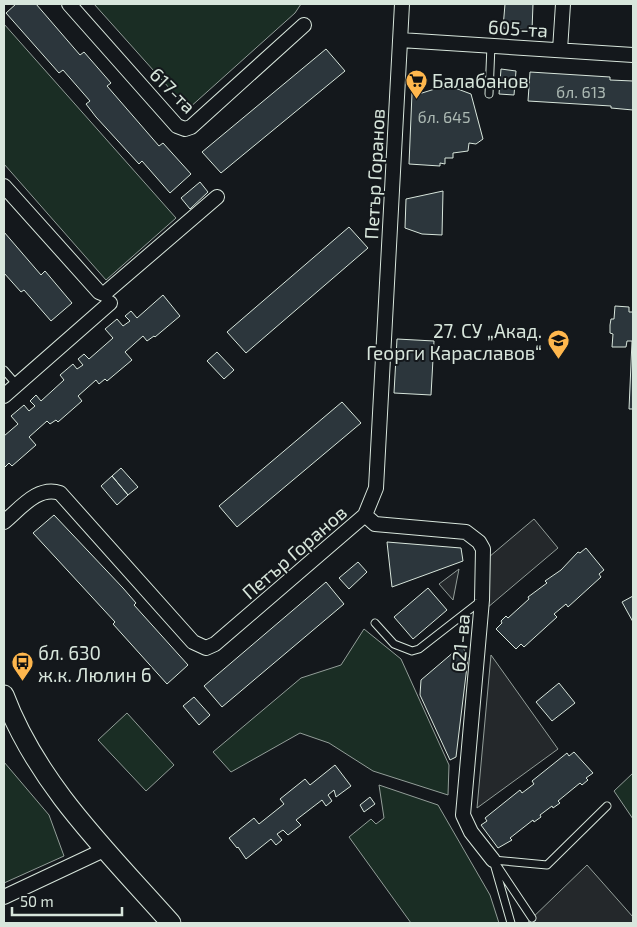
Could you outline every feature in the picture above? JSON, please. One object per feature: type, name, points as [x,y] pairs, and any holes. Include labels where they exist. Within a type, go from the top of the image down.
[{"type":"main road","points":[[4,695],[14,723],[33,758],[58,792],[171,923]]},
{"type":"street","name":"617-та","points":[[69,4],[182,129],[191,127],[304,25]]},
{"type":"street","name":"Петър Горанов","points":[[4,522],[42,492],[60,493],[193,642],[206,648],[215,644],[365,516],[376,488],[402,4]]},
{"type":"street","points":[[560,50],[563,4]]},
{"type":"street","name":"605-та","points":[[400,40],[633,55]]},
{"type":"street","points":[[4,186],[99,292],[104,294],[217,197]]},
{"type":"street","points":[[4,396],[110,303]]},
{"type":"street","name":"621-ва","points":[[365,516],[375,524],[466,532],[474,536],[483,549],[482,600],[464,814],[471,832],[493,860]]},
{"type":"street","points":[[4,897],[106,849]]},
{"type":"lane","points":[[489,94],[491,45]]},
{"type":"lane","points":[[4,370],[17,385]]},
{"type":"lane","points":[[375,623],[394,644],[412,652],[419,649],[482,600]]},
{"type":"lane","points":[[493,860],[547,865],[607,806]]},
{"type":"lane","points":[[493,860],[532,918]]},
{"type":"lane","points":[[493,860],[512,923]]},
{"type":"green space","points":[[94,4],[301,4],[295,13],[188,109]]},
{"type":"green space","points":[[4,24],[176,218],[106,280],[4,164]]},
{"type":"green space","points":[[364,629],[401,659],[449,765],[448,795],[373,771],[329,743],[300,733],[231,772],[213,752],[301,678],[341,665]]},
{"type":"green space","points":[[127,713],[174,765],[146,791],[98,740]]},
{"type":"green space","points":[[4,762],[49,815],[64,856],[4,883]]},
{"type":"green space","points":[[633,773],[633,819],[614,791]]},
{"type":"green space","points":[[379,785],[438,805],[490,895],[499,923],[411,923],[349,837],[371,819],[376,824],[384,818]]},
{"type":"shaded area","points":[[534,519],[558,548],[487,608],[489,557]]},
{"type":"shaded area","points":[[459,569],[453,600],[439,584]]},
{"type":"shaded area","points":[[491,655],[558,749],[477,808]]},
{"type":"shaded area","points":[[587,865],[633,917],[633,923],[527,923]]},
{"type":"building","points":[[16,4],[36,4],[80,55],[84,52],[111,83],[107,86],[159,146],[163,143],[191,174],[170,193],[142,161],[139,164],[96,117],[86,104],[90,101],[63,70],[59,73],[6,13]]},
{"type":"building","points":[[505,4],[533,4],[532,30],[503,28]]},
{"type":"building","points":[[326,49],[345,71],[221,173],[202,152]]},
{"type":"building","points":[[501,69],[516,71],[514,95],[499,94]]},
{"type":"building","points":[[530,72],[610,77],[610,80],[633,81],[633,110],[611,108],[611,106],[528,101]]},
{"type":"building","points":[[438,88],[455,88],[471,94],[483,139],[476,144],[469,143],[468,151],[453,153],[453,158],[445,158],[445,164],[440,163],[440,166],[409,164],[412,93],[422,93]]},
{"type":"building","points":[[200,182],[208,192],[190,209],[181,198]]},
{"type":"building","points":[[443,191],[442,235],[422,234],[405,228],[406,199]]},
{"type":"building","points":[[349,227],[368,248],[246,353],[227,332]]},
{"type":"building","points":[[4,232],[41,275],[45,271],[72,303],[51,321],[24,290],[21,292],[4,273]]},
{"type":"building","points":[[163,295],[180,316],[155,337],[147,341],[143,336],[125,352],[132,360],[107,381],[105,379],[99,384],[96,380],[78,396],[82,401],[58,422],[56,420],[50,424],[47,421],[29,437],[36,445],[12,466],[9,463],[4,468],[4,436],[18,424],[11,416],[24,405],[29,411],[35,406],[30,401],[36,395],[41,401],[64,380],[60,375],[73,364],[77,369],[83,365],[78,359],[84,354],[89,359],[113,338],[105,329],[117,319],[123,326],[130,321],[125,316],[131,311],[137,318]]},
{"type":"building","points":[[615,306],[629,307],[629,312],[633,312],[633,409],[629,409],[632,341],[627,341],[626,347],[612,347],[613,334],[610,333],[610,325],[611,319],[614,319]]},
{"type":"building","points":[[397,339],[434,341],[431,395],[394,393]]},
{"type":"building","points":[[217,352],[234,370],[224,379],[207,361]]},
{"type":"building","points":[[342,402],[361,423],[237,527],[219,506]]},
{"type":"building","points":[[121,468],[138,487],[128,495],[112,476]]},
{"type":"building","points":[[112,476],[128,495],[117,505],[101,486]]},
{"type":"building","points":[[54,515],[123,588],[136,603],[134,605],[188,665],[167,684],[113,624],[115,622],[33,533]]},
{"type":"building","points":[[387,542],[461,548],[463,561],[392,587]]},
{"type":"building","points":[[586,548],[604,570],[599,574],[601,577],[568,607],[566,604],[554,614],[557,617],[524,647],[521,644],[516,649],[496,629],[502,623],[501,621],[506,616],[508,618],[529,599],[528,597],[547,583],[545,581],[561,570],[578,552],[580,553]]},
{"type":"building","points":[[358,562],[367,572],[349,589],[339,578]]},
{"type":"building","points":[[326,582],[344,604],[222,707],[204,686]]},
{"type":"building","points":[[428,588],[447,610],[413,639],[394,617]]},
{"type":"building","points":[[633,596],[633,622],[622,602]]},
{"type":"building","points":[[462,645],[468,658],[456,757],[450,760],[420,695],[421,680]]},
{"type":"building","points":[[559,683],[575,703],[552,721],[536,702]]},
{"type":"building","points":[[194,697],[210,715],[199,725],[183,706]]},
{"type":"building","points":[[574,752],[593,773],[586,778],[588,780],[582,785],[580,783],[558,801],[560,803],[553,808],[552,806],[540,815],[541,817],[534,822],[533,820],[510,838],[512,840],[498,848],[481,825],[487,821],[485,818],[520,790],[522,793],[534,784],[532,781],[567,753],[569,756]]},
{"type":"building","points":[[335,765],[351,786],[336,797],[334,790],[328,795],[332,801],[326,806],[322,800],[296,820],[301,825],[288,835],[283,830],[277,834],[282,840],[276,845],[271,839],[246,859],[229,838],[254,818],[259,824],[284,804],[280,799],[305,779],[310,785]]},
{"type":"building","points":[[370,797],[375,804],[364,812],[360,805]]},
{"type":"place","name":"Балабанов","points":[[416,99]]},
{"type":"place","name":"27. СУ „Акад. Георги Караславов“","points":[[558,360]]},
{"type":"place","name":"бл. 630 ж.к. Люлин 6","points":[[22,682]]}]
